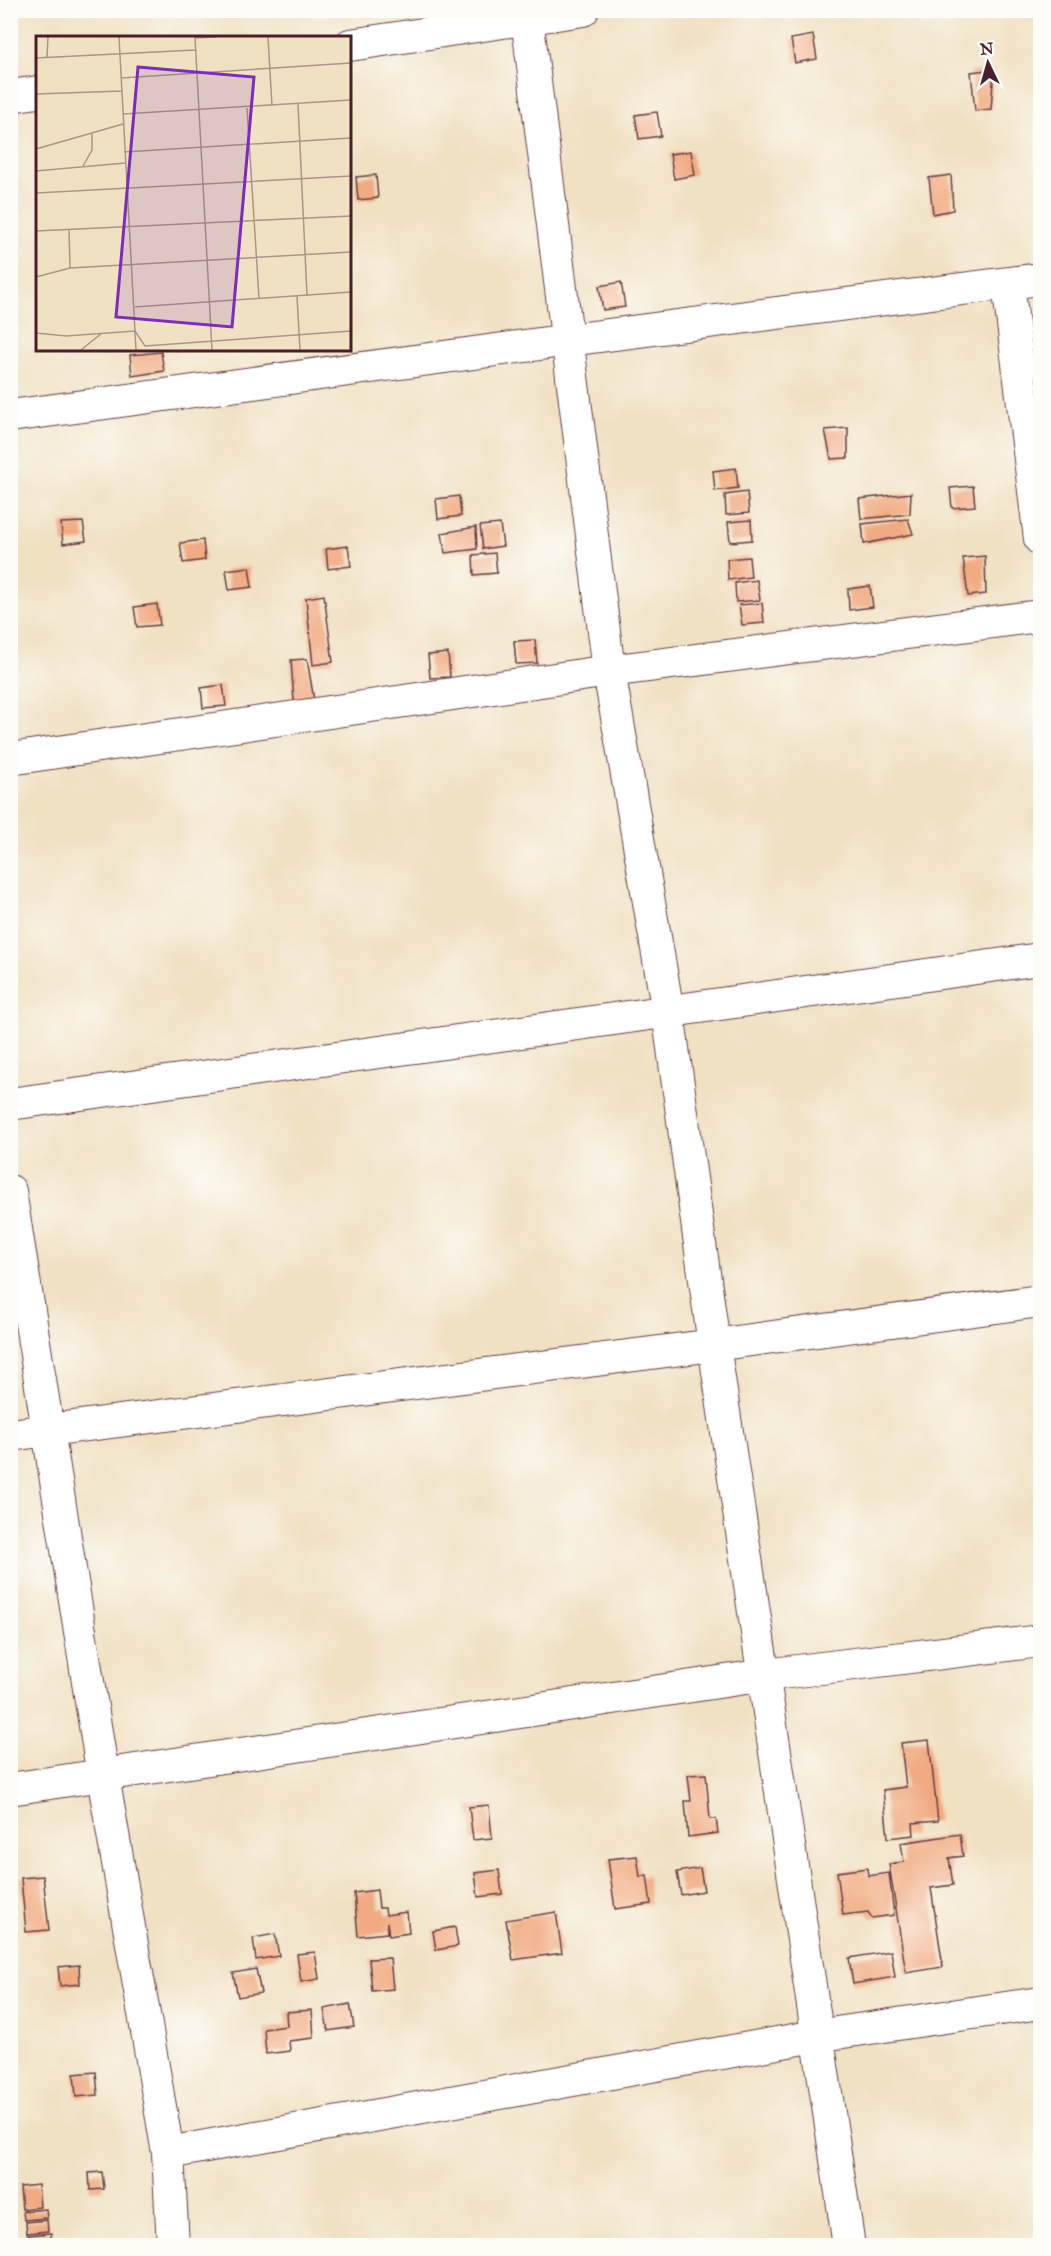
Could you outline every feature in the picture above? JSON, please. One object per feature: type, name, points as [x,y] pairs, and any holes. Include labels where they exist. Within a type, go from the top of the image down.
[{"type":"street","points":[[351,45],[526,15],[583,10]]},
{"type":"street","points":[[526,15],[609,671],[669,1012],[714,1345],[849,2246]]},
{"type":"street","points":[[10,96],[36,92]]},
{"type":"street","points":[[10,416],[568,340],[1041,279]]},
{"type":"street","points":[[1008,284],[1041,539]]},
{"type":"street","points":[[10,759],[609,671],[1041,616]]},
{"type":"street","points":[[10,1104],[1041,959]]},
{"type":"street","points":[[10,1191],[103,1776],[168,2153],[173,2246]]},
{"type":"street","points":[[10,1435],[1041,1301]]},
{"type":"street","points":[[10,1789],[765,1676],[1041,1641]]},
{"type":"street","points":[[168,2153],[816,2036],[1041,2003]]},
{"type":"building","points":[[813,35],[817,59],[795,63],[791,39]]},
{"type":"building","points":[[994,69],[991,109],[975,111],[971,72]]},
{"type":"building","points":[[657,112],[661,136],[639,139],[635,115]]},
{"type":"building","points":[[691,151],[695,175],[674,179],[670,154]]},
{"type":"building","points":[[376,175],[378,198],[358,200],[356,177]]},
{"type":"building","points":[[951,175],[953,210],[933,214],[929,178]]},
{"type":"building","points":[[621,282],[625,307],[603,310],[599,286]]},
{"type":"building","points":[[161,352],[164,371],[132,376],[130,355]]},
{"type":"building","points":[[848,428],[848,458],[831,459],[825,430]]},
{"type":"building","points":[[736,468],[738,488],[715,491],[713,471]]},
{"type":"building","points":[[973,486],[975,506],[952,508],[950,488]]},
{"type":"building","points":[[747,492],[749,513],[726,515],[725,495]]},
{"type":"building","points":[[911,493],[910,514],[861,519],[859,499]]},
{"type":"building","points":[[459,496],[461,516],[438,519],[436,499]]},
{"type":"building","points":[[908,519],[913,534],[864,544],[862,524]]},
{"type":"building","points":[[751,520],[752,540],[730,542],[728,522]]},
{"type":"building","points":[[83,522],[86,541],[63,544],[61,523]]},
{"type":"building","points":[[500,524],[503,546],[483,549],[480,526]]},
{"type":"building","points":[[476,527],[477,549],[445,553],[442,533]]},
{"type":"building","points":[[203,540],[205,560],[183,563],[180,543]]},
{"type":"building","points":[[348,546],[351,566],[328,569],[326,549]]},
{"type":"building","points":[[495,553],[497,573],[474,575],[473,555]]},
{"type":"building","points":[[985,556],[986,594],[968,596],[963,558]]},
{"type":"building","points":[[749,557],[751,577],[728,580],[727,559]]},
{"type":"building","points":[[249,567],[252,587],[229,590],[226,570]]},
{"type":"building","points":[[757,580],[760,600],[736,602],[735,583]]},
{"type":"building","points":[[870,586],[873,607],[849,610],[848,589]]},
{"type":"building","points":[[324,595],[333,662],[313,665],[306,598]]},
{"type":"building","points":[[762,603],[764,623],[742,625],[739,605]]},
{"type":"building","points":[[157,604],[160,625],[137,627],[134,607]]},
{"type":"building","points":[[535,640],[537,663],[516,664],[514,641]]},
{"type":"building","points":[[448,653],[450,677],[430,678],[428,655]]},
{"type":"building","points":[[307,659],[314,700],[294,702],[291,660]]},
{"type":"building","points":[[223,685],[226,706],[203,708],[201,688]]},
{"type":"building","points":[[929,1740],[938,1821],[913,1823],[914,1835],[888,1838],[883,1790],[906,1787],[901,1743]]},
{"type":"building","points":[[706,1774],[710,1819],[716,1819],[718,1833],[688,1837],[685,1801],[691,1801],[688,1775]]},
{"type":"building","points":[[489,1805],[492,1838],[473,1840],[469,1807]]},
{"type":"building","points":[[960,1834],[963,1856],[949,1858],[953,1885],[931,1888],[943,1967],[906,1973],[889,1864],[904,1862],[901,1843]]},
{"type":"building","points":[[637,1856],[640,1877],[647,1875],[651,1904],[615,1909],[608,1859]]},
{"type":"building","points":[[700,1868],[704,1891],[681,1895],[677,1872]]},
{"type":"building","points":[[867,1868],[868,1876],[889,1873],[894,1915],[872,1918],[868,1912],[843,1915],[837,1872]]},
{"type":"building","points":[[499,1870],[502,1894],[478,1897],[475,1873]]},
{"type":"building","points":[[43,1876],[49,1930],[26,1932],[21,1878]]},
{"type":"building","points":[[377,1890],[379,1908],[385,1908],[386,1915],[407,1912],[409,1933],[389,1936],[387,1922],[387,1933],[358,1936],[354,1893]]},
{"type":"building","points":[[556,1912],[562,1953],[513,1960],[506,1920]]},
{"type":"building","points":[[455,1927],[458,1946],[436,1950],[433,1931]]},
{"type":"building","points":[[275,1934],[279,1956],[256,1960],[253,1938]]},
{"type":"building","points":[[891,1951],[895,1977],[853,1984],[849,1958]]},
{"type":"building","points":[[315,1952],[319,1979],[301,1982],[297,1954]]},
{"type":"building","points":[[390,1958],[393,1989],[372,1991],[369,1959]]},
{"type":"building","points":[[79,1965],[80,1984],[60,1986],[58,1967]]},
{"type":"building","points":[[256,1969],[261,1993],[238,1997],[233,1973]]},
{"type":"building","points":[[350,2004],[354,2027],[328,2031],[324,2009]]},
{"type":"building","points":[[312,2010],[314,2038],[289,2041],[290,2051],[266,2054],[264,2029],[287,2026],[286,2012]]},
{"type":"building","points":[[96,2072],[98,2095],[76,2097],[74,2074]]},
{"type":"building","points":[[102,2172],[104,2189],[90,2190],[89,2173]]},
{"type":"building","points":[[38,2185],[40,2207],[22,2209],[20,2187]]},
{"type":"building","points":[[46,2209],[47,2218],[24,2220],[23,2211]]},
{"type":"building","points":[[47,2220],[48,2231],[27,2233],[26,2222]]},
{"type":"building","points":[[51,2233],[51,2243],[29,2245],[28,2235]]}]
